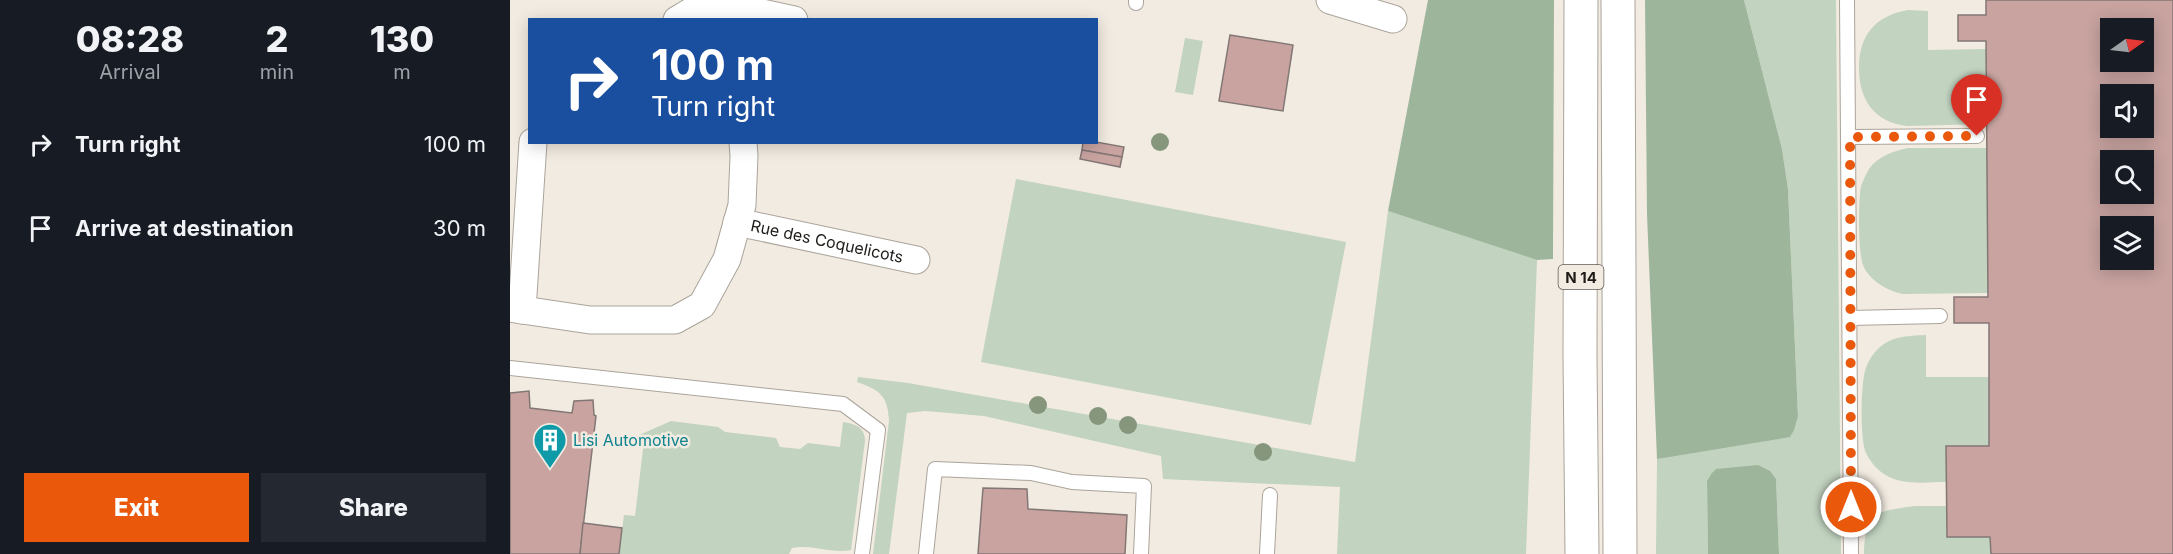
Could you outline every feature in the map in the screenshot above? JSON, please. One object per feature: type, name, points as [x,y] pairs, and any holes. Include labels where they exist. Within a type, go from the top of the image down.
[{"type":"highway","name":"N 14","points":[[1581,0],[1582,554]]},
{"type":"highway","name":"N 14","points":[[1618,0],[1620,554]]},
{"type":"street","points":[[1330,0],[1393,19]]},
{"type":"street","points":[[680,18],[702,5],[754,10],[786,18]]},
{"type":"street","points":[[533,144],[516,309],[590,320],[675,320],[702,305],[727,259],[742,205],[743,144]]},
{"type":"street","name":"Rue des Coquelicots","points":[[737,222],[916,260]]},
{"type":"lane","points":[[1847,0],[1850,137],[1851,554]]},
{"type":"lane","points":[[1850,137],[1977,136]]},
{"type":"lane","points":[[1850,318],[1940,316]]},
{"type":"lane","points":[[510,368],[843,404],[878,430],[862,554]]},
{"type":"lane","points":[[926,554],[935,469],[1031,473],[1071,482],[1144,486],[1140,554]]},
{"type":"lane","points":[[1267,554],[1270,495]]},
{"type":"green space","points":[[1428,0],[1554,0],[1553,259],[1537,260],[1388,211]]},
{"type":"green space","points":[[1645,0],[1744,0],[1782,149],[1788,189],[1798,416],[1790,437],[1657,459],[1647,214]]},
{"type":"green space","points":[[1744,0],[1836,0],[1841,554],[1779,554],[1776,479],[1711,474],[1707,481],[1708,554],[1656,554],[1657,459],[1798,416],[1788,189],[1782,149]]},
{"type":"green space","points":[[1908,10],[1928,11],[1928,50],[1986,49],[1987,124],[1907,126],[1886,120],[1871,108],[1865,99],[1860,80],[1862,46],[1871,29],[1878,22]]},
{"type":"green space","points":[[1185,38],[1203,41],[1193,95],[1175,92]]},
{"type":"green space","points":[[1908,148],[1987,148],[1988,293],[1903,294],[1879,284],[1863,265],[1859,238],[1861,186],[1869,169],[1877,161]]},
{"type":"green space","points":[[1016,179],[1346,242],[1311,425],[981,362]]},
{"type":"green space","points":[[1388,211],[1537,260],[1526,554],[1337,554],[1340,487],[1163,479],[1161,456],[984,416],[925,411],[907,413],[889,554],[873,554],[889,421],[887,405],[881,395],[872,388],[857,382],[858,377],[908,383],[1355,462]]},
{"type":"green space","points":[[1926,335],[1926,377],[1989,377],[1989,446],[1947,446],[1946,482],[1914,482],[1891,478],[1871,462],[1864,446],[1863,383],[1865,369],[1870,360],[1876,351],[1887,342]]},
{"type":"green space","points":[[671,421],[718,427],[725,432],[776,438],[780,447],[800,449],[808,443],[840,447],[843,422],[861,429],[865,441],[851,550],[836,551],[799,547],[792,548],[789,554],[619,554],[624,515],[635,516],[644,441],[630,439]]},
{"type":"green space","points":[[1758,465],[1770,471],[1776,479],[1779,554],[1708,554],[1707,481],[1716,469]]},
{"type":"green space","points":[[1915,506],[1947,506],[1947,537],[1990,537],[1991,554],[1864,554],[1867,529],[1875,516],[1882,512]]},
{"type":"building","points":[[1986,0],[2173,0],[2173,554],[1991,554],[1990,537],[1947,537],[1946,446],[1989,446],[1989,323],[1954,323],[1954,297],[1988,297],[1986,41],[1958,41],[1958,15],[1986,15]]},
{"type":"building","points":[[1230,35],[1293,45],[1283,111],[1219,101]]},
{"type":"building","points":[[1098,142],[1124,147],[1122,157],[1082,150],[1083,144]]},
{"type":"building","points":[[1082,150],[1122,157],[1120,167],[1080,159]]},
{"type":"building","name":"Lisi Automotive","points":[[529,391],[530,408],[572,413],[574,401],[593,400],[596,416],[580,554],[510,554],[510,393]]},
{"type":"building","points":[[983,488],[1027,489],[1028,509],[1127,515],[1125,554],[978,554]]},
{"type":"building","points":[[583,523],[622,528],[619,554],[580,554]]},
{"type":"place","name":"Lisi Automotive","points":[[550,469]]},
{"type":"route","points":[[1851,507],[1850,137],[1977,136]]}]
